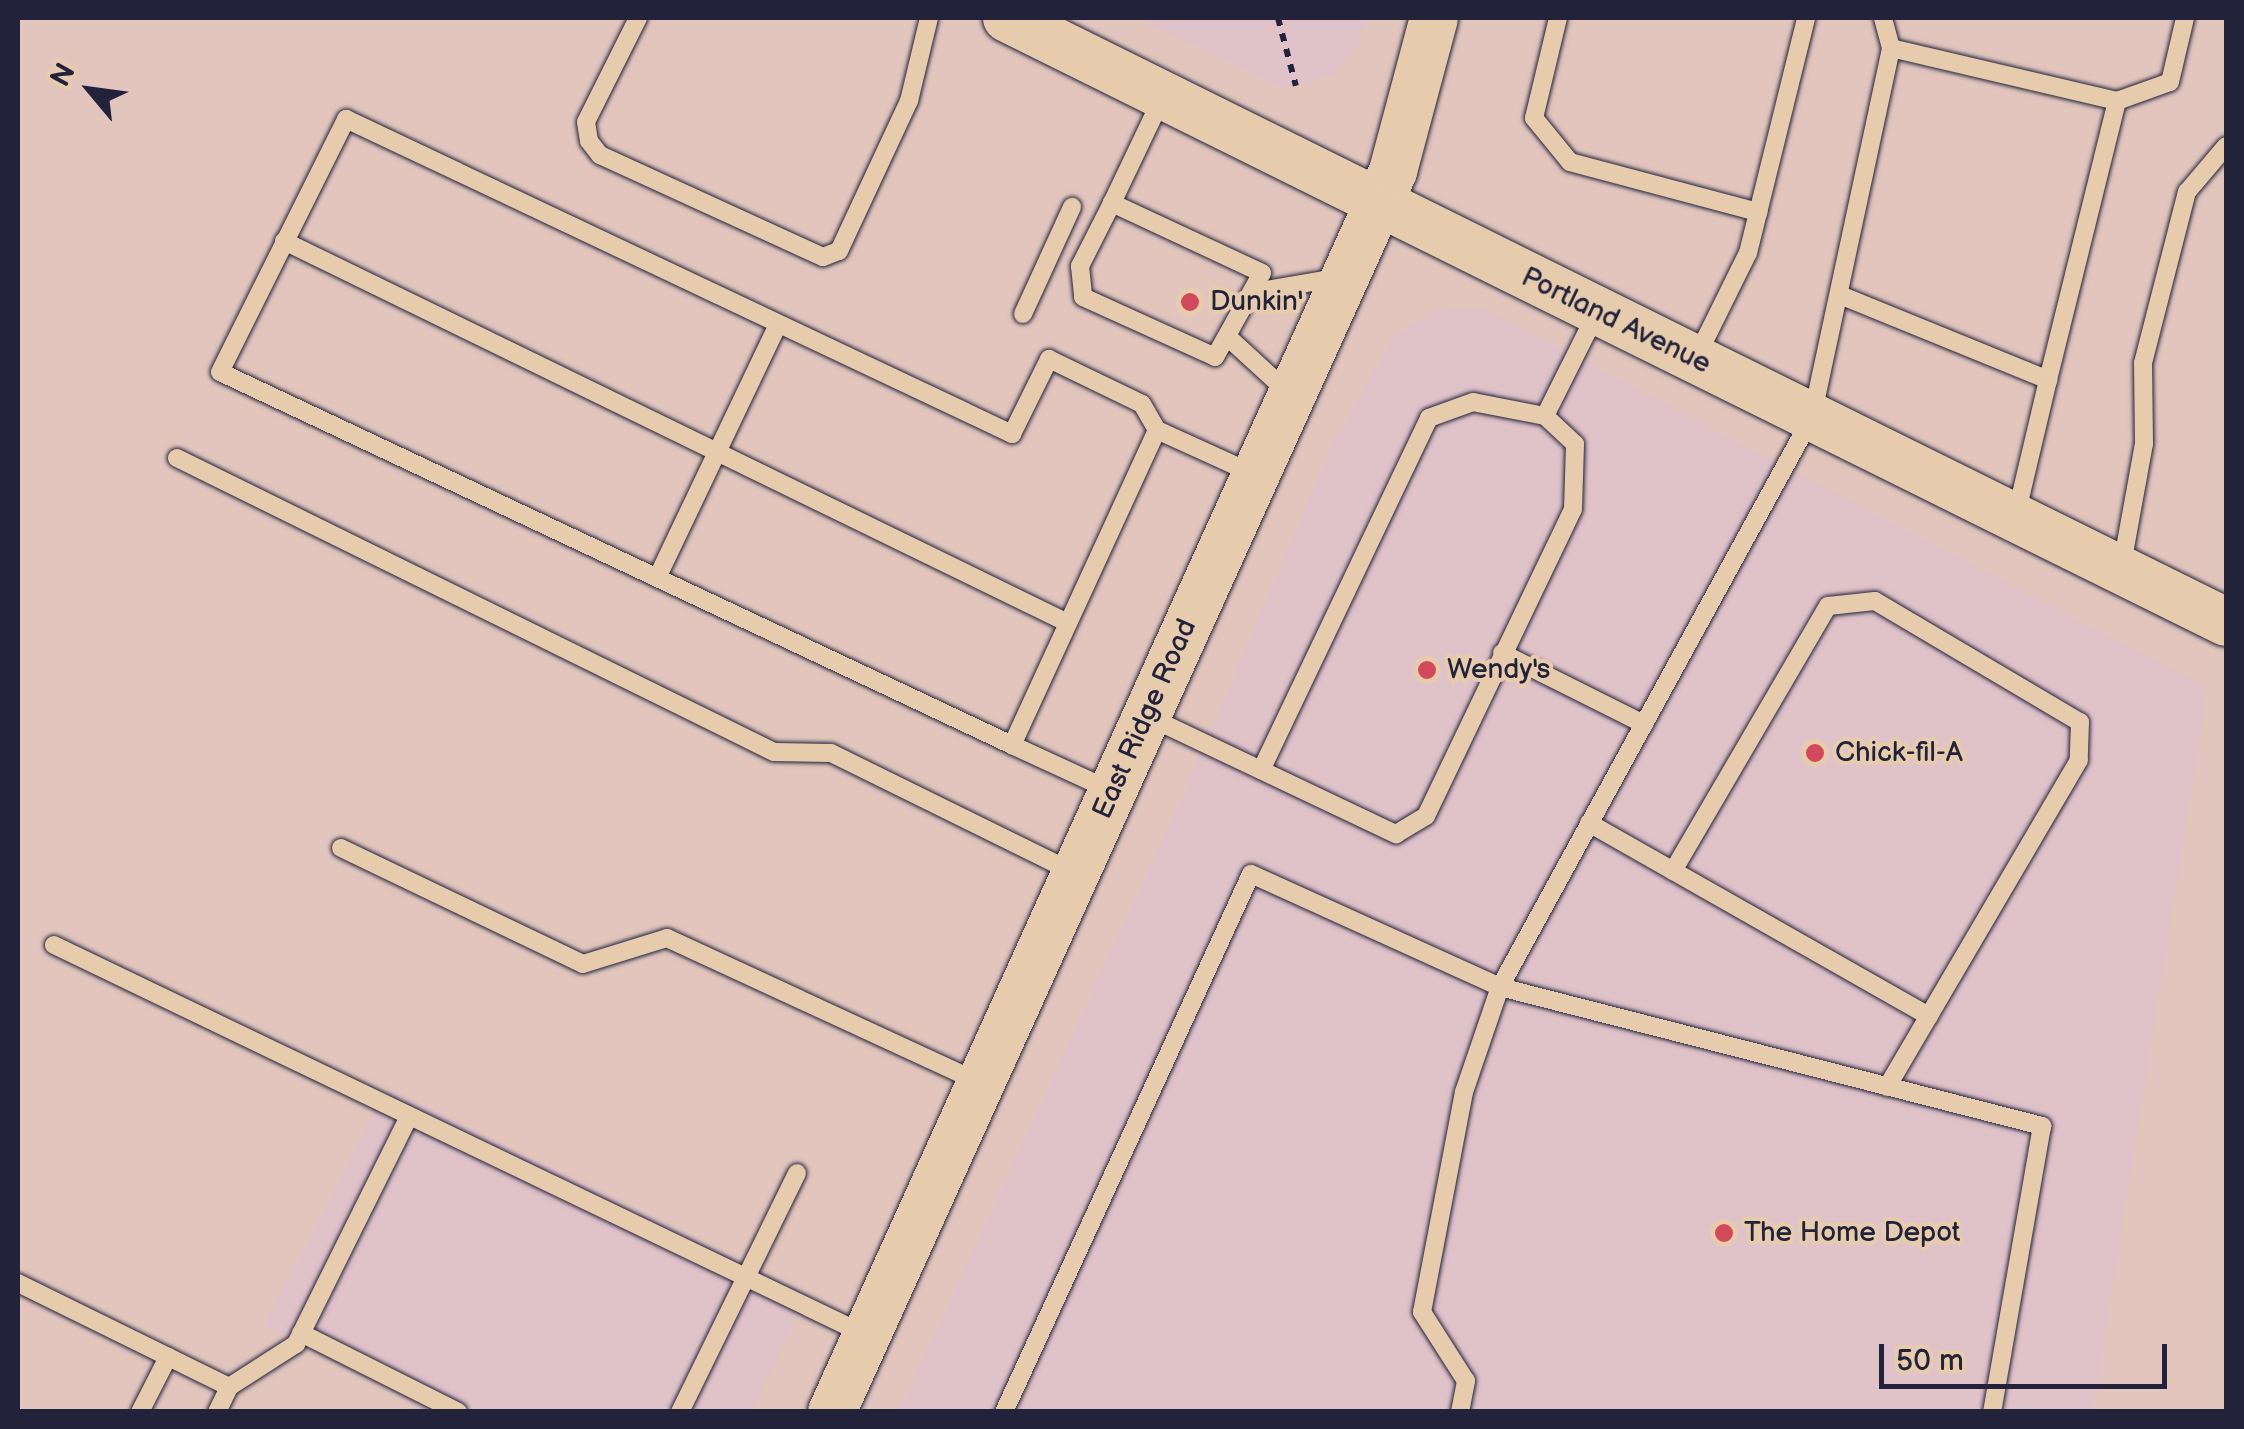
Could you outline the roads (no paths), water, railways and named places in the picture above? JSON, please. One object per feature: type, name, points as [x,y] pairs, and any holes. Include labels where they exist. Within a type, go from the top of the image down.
[{"type":"main road","name":"East Ridge Road","points":[[832,1412],[1378,203],[1434,18]]},
{"type":"main road","name":"Portland Avenue","points":[[1019,20],[1378,203],[2226,622]]},
{"type":"lane","points":[[638,18],[586,122],[589,141],[600,155],[823,257],[839,251],[904,112],[929,18]]},
{"type":"lane","points":[[1558,18],[1534,118],[1570,162],[1758,212]]},
{"type":"lane","points":[[1695,360],[1758,212],[1806,18]]},
{"type":"lane","points":[[1460,1412],[1466,1381],[1422,1312],[1464,1092],[1500,987],[1812,417],[1891,48],[1884,18]]},
{"type":"lane","points":[[1891,48],[2117,101],[2170,82],[2184,18]]},
{"type":"lane","points":[[1112,203],[1262,273],[1231,340],[1215,357],[1200,357],[1084,298],[1080,266],[1163,95]]},
{"type":"lane","points":[[2015,518],[2117,101]]},
{"type":"lane","points":[[1112,791],[220,372],[346,119],[1012,434],[1049,359],[1142,404],[1157,430],[1256,475]]},
{"type":"lane","points":[[2121,570],[2144,444],[2143,363],[2187,192],[2226,146]]},
{"type":"lane","points":[[1023,314],[1072,207]]},
{"type":"lane","points":[[284,241],[1068,623]]},
{"type":"lane","points":[[1254,292],[1346,277]]},
{"type":"lane","points":[[1840,295],[2048,380]]},
{"type":"lane","points":[[1545,416],[1597,311]]},
{"type":"lane","points":[[657,578],[778,324]]},
{"type":"lane","points":[[1231,340],[1292,396]]},
{"type":"lane","points":[[1147,716],[1260,770],[1396,834],[1426,816],[1581,476],[1575,444],[1545,416],[1473,402],[1428,418],[1260,770]]},
{"type":"lane","points":[[1012,745],[1157,430]]},
{"type":"lane","points":[[178,458],[774,752],[831,753],[1075,874]]},
{"type":"lane","points":[[1673,871],[1810,629],[1828,606],[1852,598],[1875,601],[2080,722],[2079,760],[1888,1087]]},
{"type":"lane","points":[[1502,653],[1644,724]]},
{"type":"lane","points":[[1590,823],[1929,1016]]},
{"type":"lane","points":[[342,848],[582,964],[667,938],[982,1083]]},
{"type":"lane","points":[[1004,1412],[1251,874],[1500,987],[2042,1126],[1992,1412]]},
{"type":"lane","points":[[54,945],[866,1335]]},
{"type":"lane","points":[[216,1412],[229,1387],[301,1333],[409,1116]]},
{"type":"lane","points":[[680,1412],[797,1173]]},
{"type":"lane","points":[[18,1284],[229,1387]]},
{"type":"lane","points":[[301,1333],[458,1412]]},
{"type":"lane","points":[[140,1412],[168,1358]]},
{"type":"place","name":"Dunkin'","points":[[1190,302]]},
{"type":"place","name":"Wendy's","points":[[1427,670]]},
{"type":"place","name":"Chick-fil-A","points":[[1815,753]]},
{"type":"place","name":"The Home Depot","points":[[1724,1233]]}]
